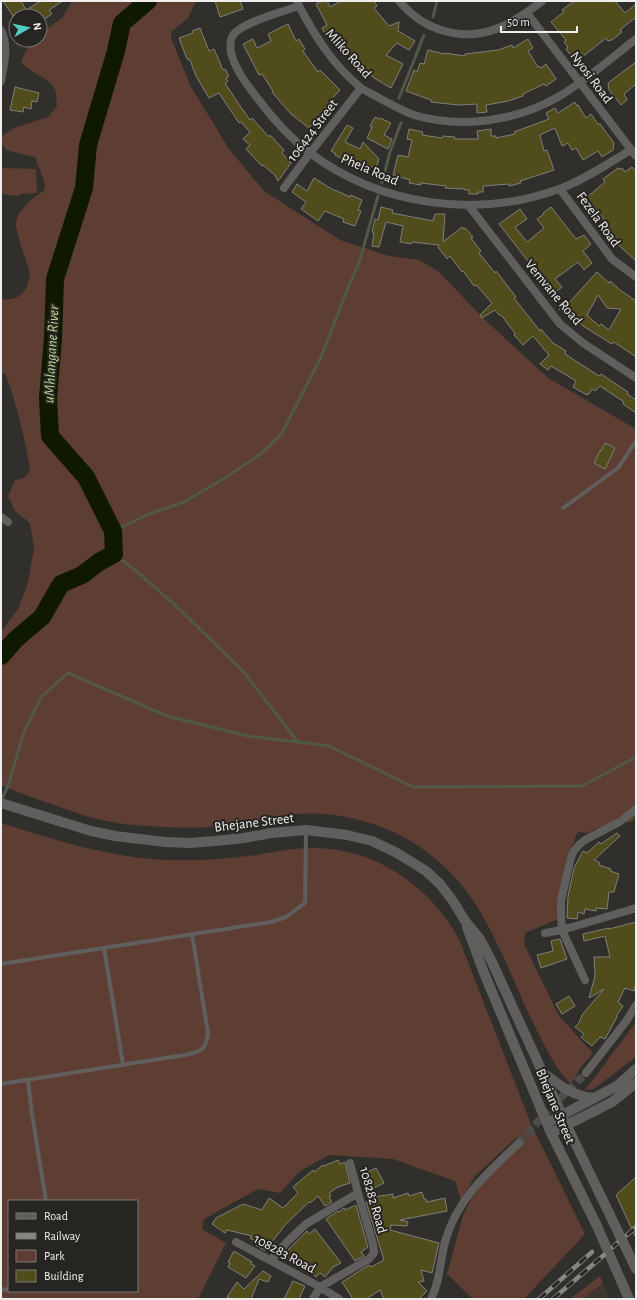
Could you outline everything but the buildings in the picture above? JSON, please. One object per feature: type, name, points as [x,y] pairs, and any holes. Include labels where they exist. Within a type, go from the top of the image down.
[{"type":"street","points":[[399,1],[416,18],[430,27],[460,34],[481,34],[494,30],[527,13],[542,1]]},
{"type":"street","name":"Mliko Road","points":[[298,3],[327,53],[361,88],[398,109],[415,115],[457,122],[501,118],[524,112],[558,97],[636,39]]},
{"type":"street","name":"Phela Road","points":[[298,3],[239,28],[232,36],[230,48],[234,63],[252,92],[269,114],[290,136],[310,153],[338,172],[377,189],[417,201],[469,206],[520,200],[560,189],[633,153]]},
{"type":"street","name":"Nyosi Road","points":[[527,13],[633,153]]},
{"type":"street","points":[[1,30],[6,46],[1,81]]},
{"type":"street","name":"106424 Street","points":[[284,188],[361,88]]},
{"type":"street","name":"Fezela Road","points":[[560,189],[612,259],[636,277]]},
{"type":"street","name":"Vemvane Road","points":[[469,206],[560,324],[583,343],[636,378]]},
{"type":"street","name":"Bhejane Street","points":[[1,803],[16,809],[91,831],[115,836],[165,842],[190,843],[215,841],[306,830],[347,835],[372,841],[397,853],[426,871],[440,884],[453,900],[466,921],[480,939],[636,1269]]},
{"type":"street","points":[[585,980],[562,930],[562,901],[573,852],[585,840],[617,824],[636,809]]},
{"type":"street","points":[[545,933],[562,930],[636,908]]},
{"type":"street","name":"Bhejane Street","points":[[466,921],[484,973],[551,1133],[597,1226],[629,1299]]},
{"type":"street","points":[[586,1073],[636,1006]]},
{"type":"street","points":[[547,1123],[617,1086],[636,1070]]},
{"type":"street","points":[[544,1074],[576,1095],[596,1098]]},
{"type":"street","points":[[551,1133],[568,1126],[612,1102],[636,1083]]},
{"type":"street","points":[[431,1299],[434,1293],[445,1242],[455,1214],[480,1179],[518,1143]]},
{"type":"street","name":"108282 Road","points":[[320,1287],[373,1256],[373,1244],[350,1164]]},
{"type":"street","points":[[271,1260],[306,1224],[358,1193]]},
{"type":"street","name":"108283 Road","points":[[236,1242],[320,1287],[339,1299]]},
{"type":"street","points":[[313,1299],[320,1287]]},
{"type":"lane","points":[[563,508],[620,466],[636,441]]},
{"type":"lane","points":[[1,964],[192,934],[286,917],[306,903],[306,830]]},
{"type":"lane","points":[[1,1084],[28,1081],[195,1053],[199,1051],[205,1046],[208,1033],[192,934]]},
{"type":"lane","points":[[104,948],[123,1064]]},
{"type":"lane","points":[[28,1081],[46,1200]]},
{"type":"shaded area","points":[[603,1283],[610,1299],[583,1299]]},
{"type":"green space","points":[[72,1],[196,1],[188,18],[171,32],[171,38],[190,85],[229,149],[264,191],[340,240],[389,256],[419,260],[439,272],[483,318],[548,378],[636,429],[636,817],[631,822],[608,824],[587,833],[578,832],[566,859],[559,893],[558,919],[525,933],[524,944],[559,1016],[593,1053],[581,1067],[571,1084],[557,1067],[545,1046],[528,1013],[499,947],[476,906],[463,887],[433,856],[398,834],[359,820],[318,814],[297,814],[233,824],[184,828],[111,822],[70,811],[1,786],[1,632],[18,609],[28,583],[34,548],[30,523],[15,511],[8,496],[15,480],[24,478],[30,470],[14,398],[6,375],[1,372],[1,299],[14,299],[18,297],[25,289],[27,284],[30,272],[19,239],[16,223],[17,218],[27,204],[44,191],[45,184],[35,157],[6,150],[2,144],[2,136],[14,128],[48,117],[57,106],[56,93],[53,86],[21,62],[27,48],[48,48],[48,28],[62,18]]},
{"type":"green space","points":[[1,168],[36,169],[37,193],[19,194],[19,196],[1,194]]},
{"type":"green space","points":[[1,823],[42,836],[104,852],[147,859],[212,859],[256,855],[283,850],[310,848],[333,849],[356,854],[397,872],[432,902],[447,920],[459,939],[531,1124],[585,1234],[524,1299],[473,1299],[447,1274],[468,1204],[495,1170],[519,1148],[516,1138],[475,1176],[461,1200],[455,1181],[393,1159],[329,1155],[300,1171],[280,1193],[258,1189],[204,1219],[202,1229],[226,1243],[198,1299],[1,1299]]},
{"type":"green space","points":[[636,1022],[636,1057],[593,1089],[585,1090]]},
{"type":"green space","points":[[600,1276],[603,1283],[583,1299],[570,1299]]},
{"type":"waterway","name":"uMhlangane River","points":[[1,656],[15,640],[42,617],[61,584],[82,575],[99,562],[114,554],[113,531],[86,477],[50,436],[48,398],[53,338],[55,279],[84,188],[88,145],[116,51],[122,23],[148,1]]},
{"type":"waterway","points":[[433,17],[437,1]]},
{"type":"waterway","points":[[399,98],[424,35]]},
{"type":"waterway","points":[[382,183],[390,152],[401,123]]},
{"type":"waterway","points":[[113,531],[149,514],[184,502],[228,476],[262,453],[282,433],[321,357],[359,263],[378,196]]},
{"type":"waterway","points":[[114,554],[174,604],[242,670],[298,742],[329,746],[413,787],[582,786],[636,757]]},
{"type":"waterway","points":[[1,801],[8,786],[24,732],[41,697],[68,673],[167,716],[248,736],[298,742]]},
{"type":"tunnel","points":[[519,1143],[549,1109],[586,1073]]},
{"type":"railway","points":[[627,1235],[636,1227]]},
{"type":"railway","points":[[613,1247],[617,1243]]},
{"type":"railway","points":[[539,1299],[592,1252]]},
{"type":"railway","points":[[553,1299],[604,1255]]}]
